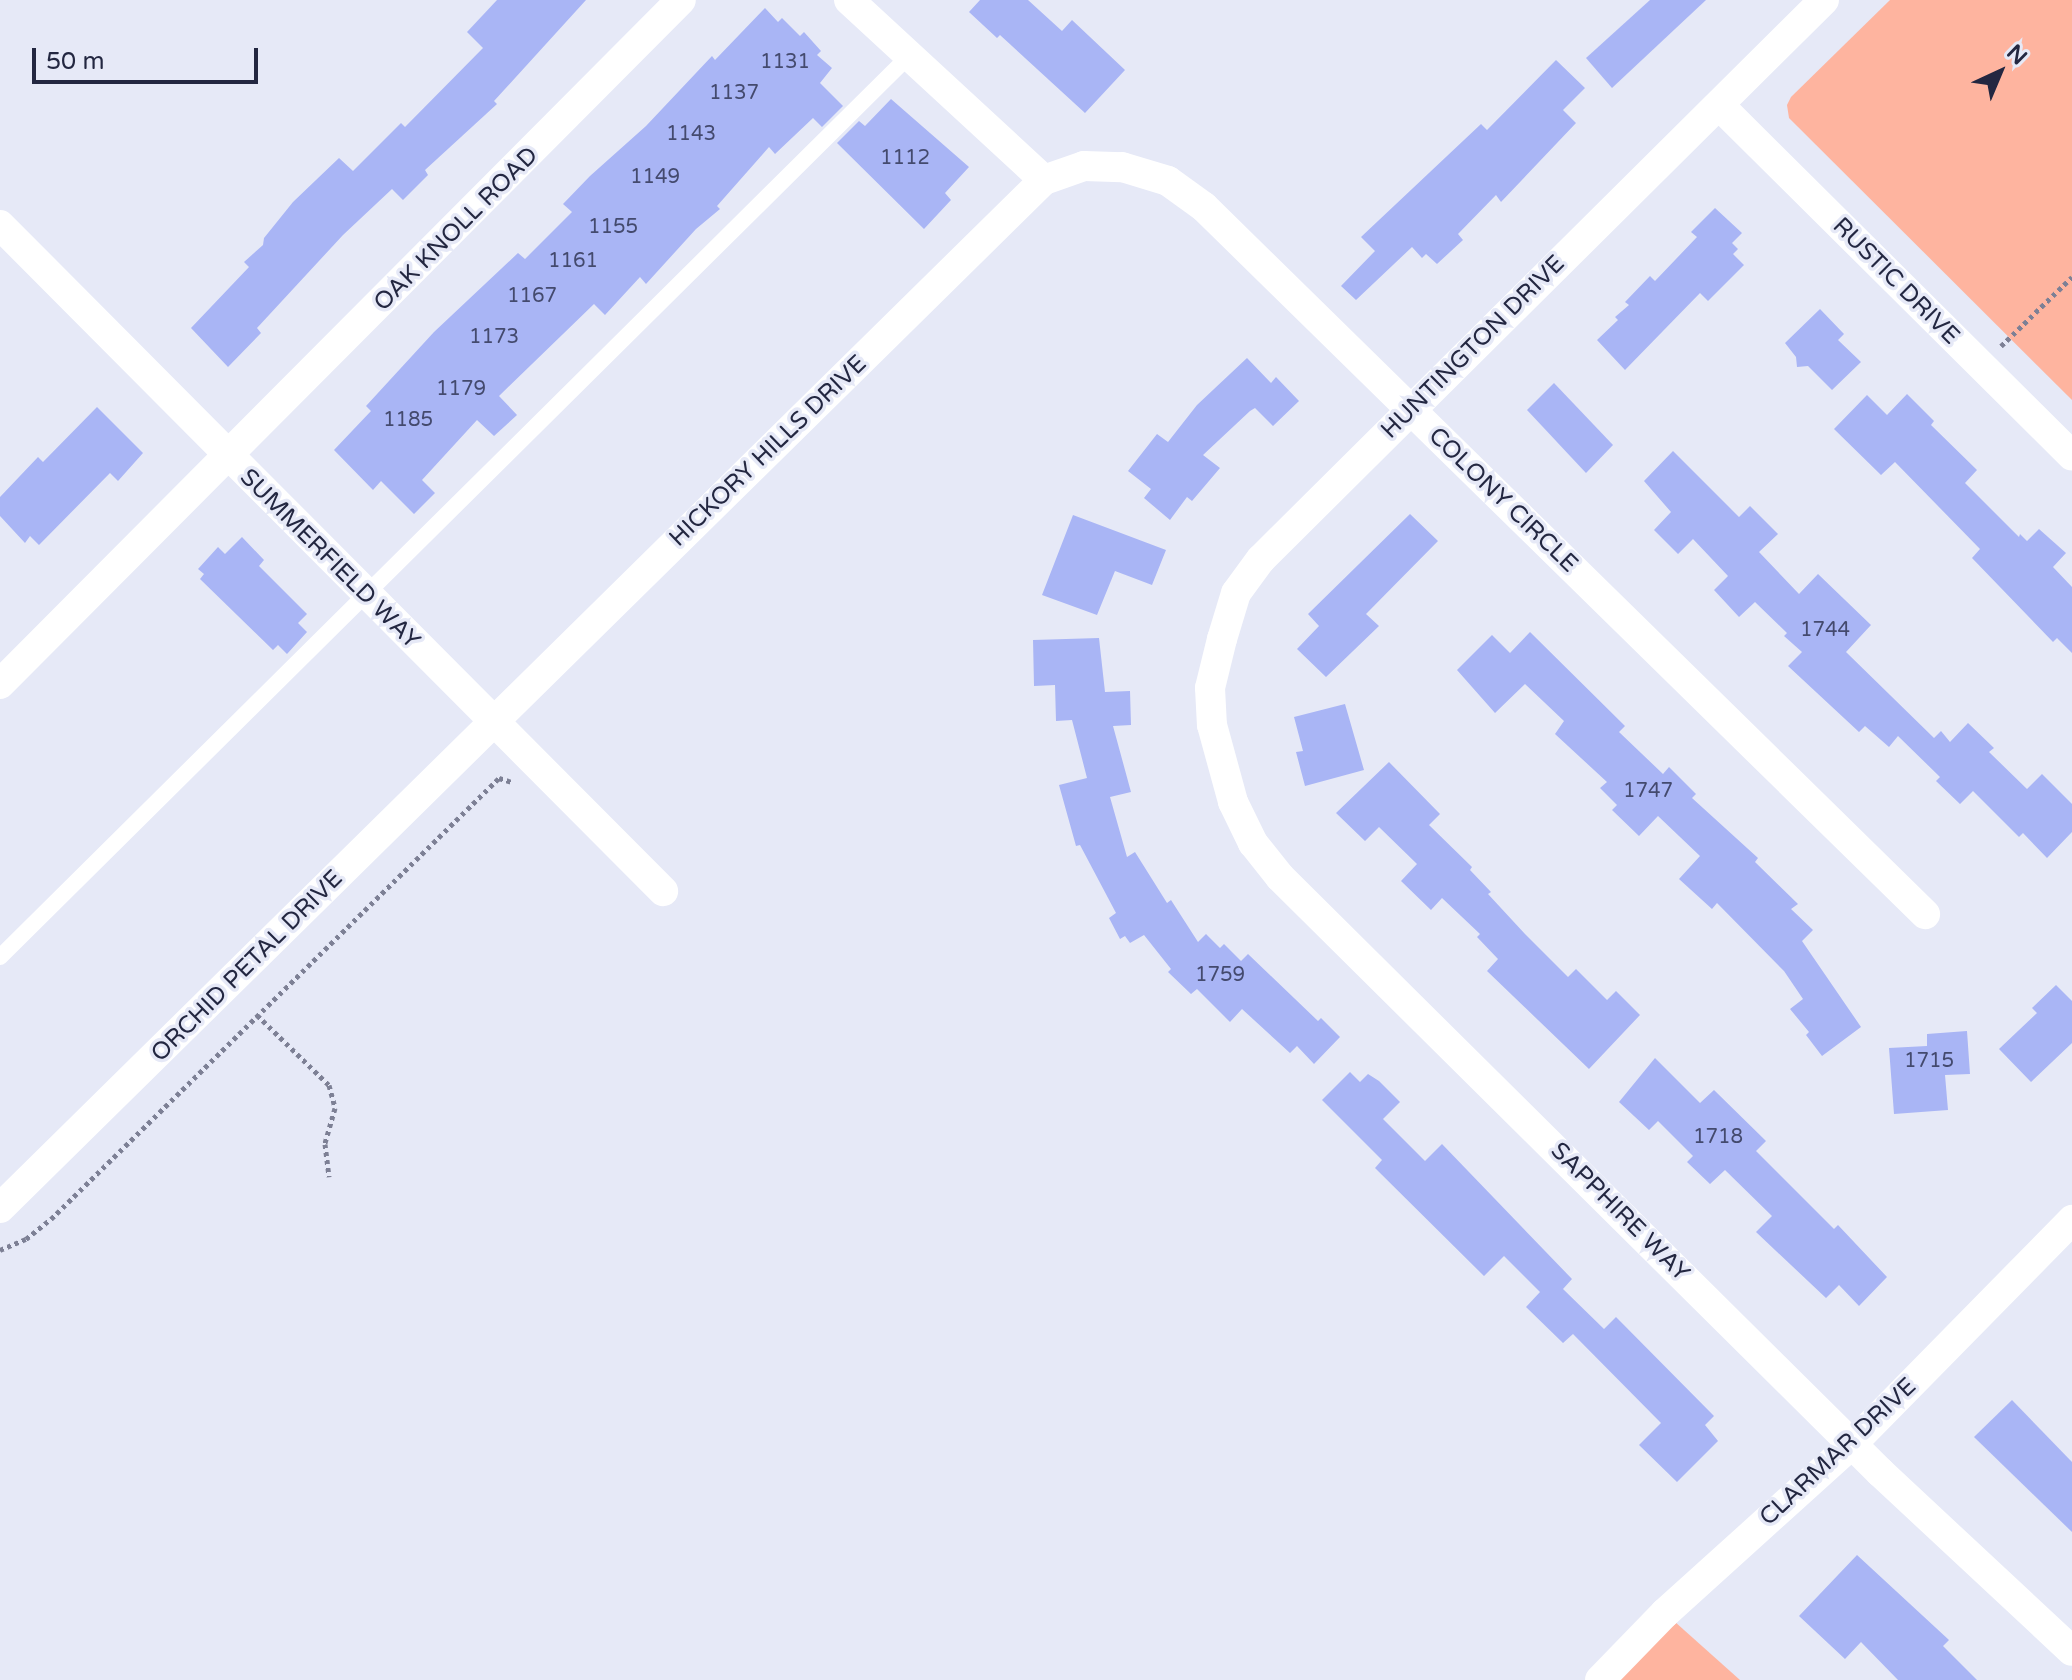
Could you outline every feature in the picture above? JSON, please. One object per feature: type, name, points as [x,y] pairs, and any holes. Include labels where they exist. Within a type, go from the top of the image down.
[{"type":"street","name":"OAK KNOLL ROAD","points":[[0,684],[230,457],[681,0]]},
{"type":"street","points":[[849,0],[1044,180]]},
{"type":"street","name":"HUNTINGTON DRIVE","points":[[1216,740],[1210,688],[1236,593],[1261,559],[1824,0]]},
{"type":"street","name":"RUSTIC DRIVE","points":[[1720,106],[2072,456]]},
{"type":"street","name":"COLONY CIRCLE","points":[[1044,180],[1084,166],[1122,167],[1168,181],[1204,207],[1925,914]]},
{"type":"street","name":"HICKORY HILLS DRIVE","points":[[493,722],[1044,180]]},
{"type":"street","name":"SUMMERFIELD WAY","points":[[0,225],[663,891]]},
{"type":"street","name":"ORCHID PETAL DRIVE","points":[[0,1208],[493,722]]},
{"type":"street","name":"SAPPHIRE WAY","points":[[1216,740],[1233,802],[1253,843],[1280,877],[1853,1443],[2072,1651]]},
{"type":"street","name":"CLARMAR DRIVE","points":[[1600,1680],[1665,1613],[1853,1443],[2072,1220]]},
{"type":"lane","points":[[0,957],[909,56]]},
{"type":"path","points":[[1980,366],[2072,277]]},
{"type":"path","points":[[0,1250],[26,1239],[51,1219],[499,778],[510,784],[533,762]]},
{"type":"path","points":[[257,1015],[329,1085],[335,1108],[325,1144],[329,1177]]},
{"type":"shaded area","points":[[1890,0],[2072,0],[2072,400],[1789,118],[1787,105],[1791,97]]},
{"type":"shaded area","points":[[1665,1613],[1740,1680],[1600,1680]]},
{"type":"building","points":[[497,0],[586,0],[494,101],[497,104],[425,170],[428,175],[403,200],[392,189],[343,235],[257,328],[261,333],[228,367],[191,328],[249,267],[244,262],[263,245],[264,238],[293,202],[339,158],[353,171],[401,123],[405,127],[483,48],[467,32]]},
{"type":"building","points":[[980,0],[1028,0],[1062,31],[1072,20],[1125,70],[1085,113],[1000,35],[997,38],[969,12]]},
{"type":"building","points":[[1650,0],[1706,0],[1612,88],[1586,58]]},
{"type":"building","points":[[765,8],[778,22],[782,18],[800,36],[804,32],[821,51],[817,55],[832,68],[820,83],[843,106],[822,127],[813,118],[775,154],[769,147],[717,206],[720,209],[696,229],[646,284],[640,277],[605,315],[594,304],[499,396],[517,415],[494,436],[477,420],[422,480],[435,493],[414,514],[381,481],[373,490],[334,450],[371,411],[366,406],[434,332],[518,253],[525,259],[572,212],[563,204],[646,126],[712,56],[715,60]]},
{"type":"building","points":[[1556,60],[1585,88],[1563,110],[1576,123],[1501,202],[1496,195],[1458,234],[1463,240],[1437,264],[1426,254],[1422,258],[1412,247],[1356,300],[1341,286],[1375,251],[1361,237],[1481,124],[1487,130]]},
{"type":"building","points":[[891,99],[969,167],[945,193],[951,200],[924,229],[837,143],[859,121],[865,126]]},
{"type":"building","points":[[1715,208],[1742,233],[1732,243],[1738,249],[1733,254],[1744,265],[1708,301],[1700,293],[1625,370],[1597,340],[1618,320],[1615,317],[1629,305],[1625,302],[1650,276],[1655,281],[1697,237],[1691,232]]},
{"type":"building","points":[[1820,309],[1844,334],[1838,340],[1861,362],[1832,390],[1808,366],[1797,367],[1796,357],[1785,343]]},
{"type":"building","points":[[1247,358],[1271,383],[1276,377],[1299,401],[1273,426],[1255,408],[1250,411],[1203,455],[1220,468],[1192,501],[1187,497],[1170,520],[1144,498],[1151,489],[1128,471],[1157,434],[1168,442],[1197,405]]},
{"type":"building","points":[[1554,383],[1613,445],[1586,473],[1527,410]]},
{"type":"building","points":[[1907,394],[1934,421],[1931,425],[1977,470],[1965,483],[2019,537],[2020,534],[2027,541],[2039,529],[2066,553],[2053,567],[2072,587],[2072,653],[2057,638],[2053,642],[1972,558],[1980,549],[1895,462],[1881,475],[1834,429],[1867,395],[1887,415]]},
{"type":"building","points":[[97,407],[143,453],[118,481],[110,473],[39,545],[30,536],[25,543],[0,516],[0,497],[38,457],[43,462]]},
{"type":"building","points":[[1673,451],[1739,517],[1750,506],[1778,534],[1759,552],[1799,594],[1818,574],[1871,625],[1846,652],[1934,738],[1941,731],[1950,742],[1968,723],[1994,748],[1989,752],[2027,789],[2042,774],[2072,804],[2072,832],[2047,858],[2023,833],[2019,837],[1973,791],[1960,804],[1936,781],[1940,777],[1898,736],[1889,747],[1865,726],[1859,732],[1788,666],[1802,652],[1784,636],[1787,633],[1755,602],[1739,617],[1714,590],[1728,576],[1693,539],[1678,554],[1654,530],[1671,512],[1644,481]]},
{"type":"building","points":[[1410,514],[1438,541],[1366,614],[1379,626],[1326,677],[1297,649],[1319,626],[1308,614]]},
{"type":"building","points":[[1073,515],[1166,550],[1152,585],[1115,571],[1097,615],[1042,595]]},
{"type":"building","points":[[242,537],[264,560],[259,566],[307,614],[298,623],[307,632],[287,654],[278,645],[273,650],[200,579],[204,574],[198,569],[218,547],[225,554]]},
{"type":"building","points":[[1530,632],[1625,726],[1619,732],[1663,774],[1669,767],[1696,794],[1692,798],[1758,858],[1755,862],[1798,904],[1791,909],[1813,930],[1802,941],[1861,1027],[1822,1056],[1806,1035],[1809,1032],[1790,1009],[1803,999],[1784,971],[1717,903],[1712,909],[1679,879],[1700,856],[1658,816],[1639,836],[1612,810],[1617,805],[1600,788],[1607,782],[1555,734],[1564,721],[1525,684],[1495,713],[1457,670],[1492,635],[1510,653]]},
{"type":"building","points":[[1099,638],[1105,692],[1130,691],[1131,725],[1113,726],[1131,792],[1110,797],[1127,857],[1135,852],[1167,903],[1171,900],[1198,942],[1206,934],[1220,948],[1224,944],[1241,961],[1248,954],[1318,1021],[1321,1018],[1340,1037],[1314,1064],[1297,1046],[1290,1053],[1242,1009],[1230,1022],[1197,989],[1191,994],[1168,972],[1171,969],[1144,935],[1130,943],[1125,936],[1120,939],[1109,918],[1116,913],[1080,845],[1076,846],[1059,785],[1087,778],[1072,720],[1056,721],[1055,685],[1034,686],[1033,640]]},
{"type":"building","points":[[1345,704],[1364,770],[1305,786],[1296,752],[1303,751],[1294,717]]},
{"type":"building","points":[[1389,762],[1440,814],[1429,825],[1472,867],[1470,870],[1491,892],[1488,894],[1525,934],[1568,977],[1576,969],[1607,1000],[1616,991],[1640,1015],[1589,1069],[1487,971],[1498,959],[1477,937],[1480,934],[1442,898],[1431,910],[1401,881],[1417,864],[1379,827],[1365,841],[1336,813]]},
{"type":"building","points":[[2056,985],[2072,1001],[2072,1043],[2031,1082],[1999,1049],[2037,1013],[2032,1008]]},
{"type":"building","points":[[1967,1031],[1970,1074],[1945,1075],[1948,1110],[1894,1114],[1889,1048],[1927,1046],[1927,1034]]},
{"type":"building","points":[[1655,1058],[1700,1103],[1714,1090],[1766,1141],[1756,1151],[1834,1229],[1838,1225],[1887,1277],[1859,1306],[1839,1285],[1826,1298],[1756,1232],[1772,1216],[1725,1170],[1710,1184],[1687,1162],[1693,1156],[1658,1121],[1649,1130],[1619,1102]]},
{"type":"building","points":[[1350,1072],[1360,1082],[1368,1074],[1379,1081],[1400,1102],[1383,1119],[1425,1161],[1442,1144],[1572,1279],[1563,1289],[1604,1329],[1616,1317],[1714,1416],[1705,1425],[1718,1441],[1677,1482],[1639,1445],[1661,1423],[1573,1334],[1563,1343],[1526,1307],[1540,1292],[1504,1256],[1484,1276],[1375,1168],[1382,1160],[1322,1100]]},
{"type":"building","points":[[2012,1400],[2072,1462],[2072,1532],[1974,1437]]},
{"type":"building","points":[[1857,1555],[1949,1640],[1943,1646],[1977,1680],[1898,1680],[1861,1642],[1845,1659],[1799,1616]]}]
